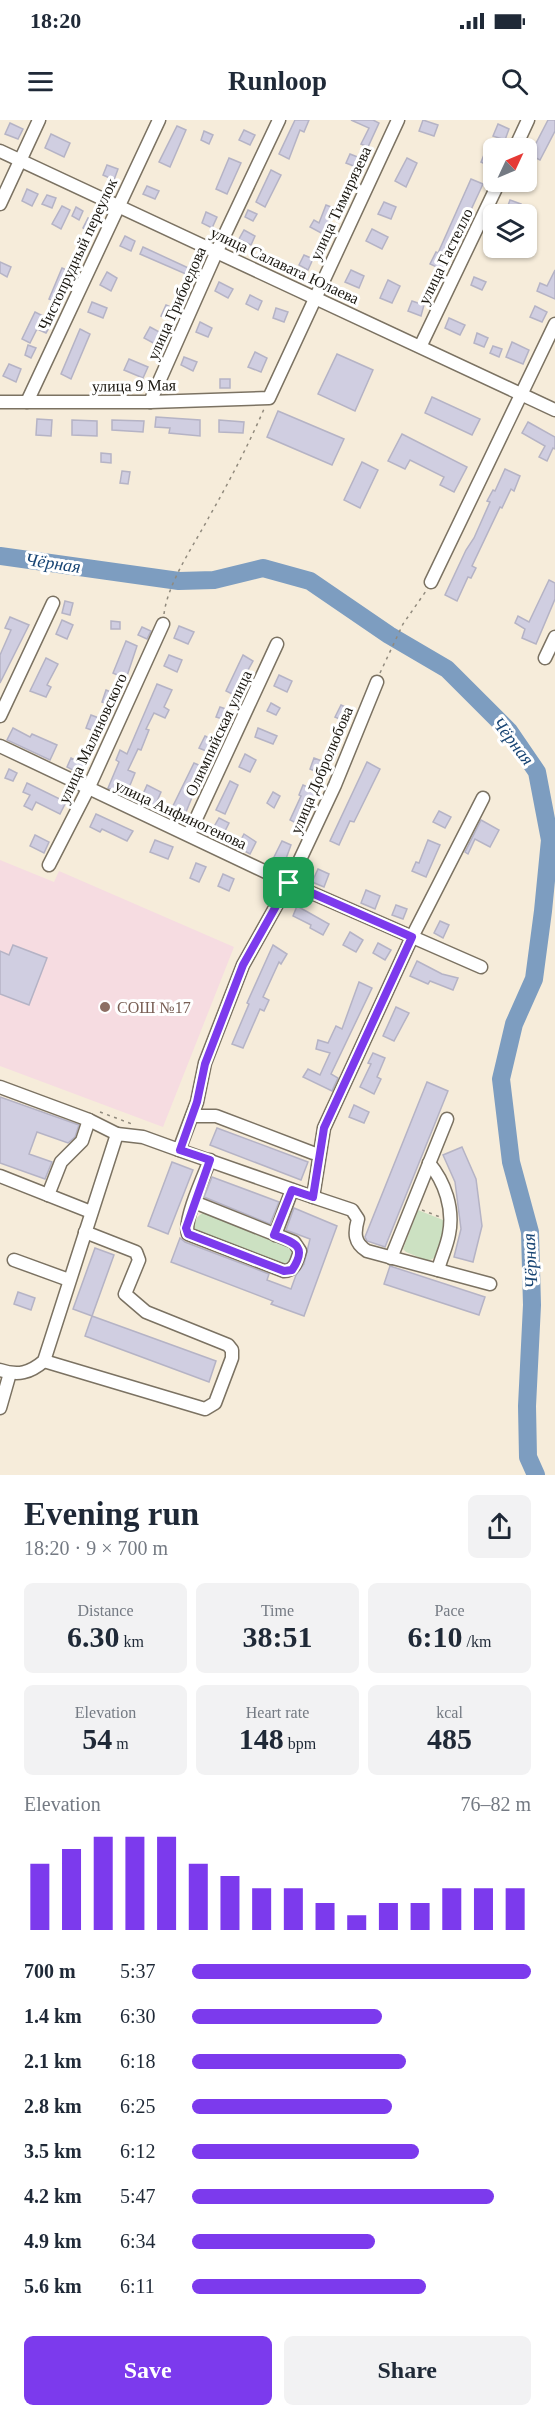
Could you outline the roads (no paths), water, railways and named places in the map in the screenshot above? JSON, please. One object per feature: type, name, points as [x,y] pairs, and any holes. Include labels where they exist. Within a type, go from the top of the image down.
[{"type":"street","points":[[0,204],[39,120]]},
{"type":"street","name":"Чистопрудный переулок","points":[[27,402],[159,120]]},
{"type":"street","name":"улица Грибоедова","points":[[150,402],[217,251],[279,120]]},
{"type":"street","name":"улица Тимирязева","points":[[269,398],[398,120]]},
{"type":"street","points":[[519,138],[528,120]]},
{"type":"street","name":"улица Салавата Юлаева","points":[[0,151],[421,345],[555,410]]},
{"type":"street","name":"улица Гастелло","points":[[421,345],[494,192]]},
{"type":"street","points":[[431,582],[555,324]]},
{"type":"street","name":"улица 9 Мая","points":[[0,402],[150,402],[269,398]]},
{"type":"street","points":[[0,716],[52,603]]},
{"type":"street","name":"улица Малиновского","points":[[49,865],[88,789],[163,624]]},
{"type":"street","points":[[546,658],[555,637]]},
{"type":"street","name":"Олимпийская улица","points":[[189,834],[277,645]]},
{"type":"street","name":"улица Добролюбова","points":[[180,1150],[197,1102],[205,1064],[243,965],[289,883],[335,784],[377,682]]},
{"type":"street","name":"улица Анфиногенова","points":[[0,746],[289,883],[480,967]]},
{"type":"street","points":[[313,1197],[317,1152],[324,1128],[412,937],[483,798]]},
{"type":"street","points":[[0,1087],[89,1120],[117,1134],[143,1137],[352,1210],[358,1219],[354,1234],[359,1244],[367,1251],[490,1284]]},
{"type":"street","points":[[192,1116],[216,1116],[317,1152]]},
{"type":"street","points":[[391,1258],[447,1119]]},
{"type":"street","points":[[48,1195],[61,1162],[82,1141],[89,1120]]},
{"type":"street","points":[[0,1408],[5,1372],[24,1373],[44,1361],[117,1134]]},
{"type":"street","points":[[194,1202],[294,1242],[300,1251],[292,1270],[284,1271],[188,1234],[186,1228],[194,1202],[210,1160]]},
{"type":"street","points":[[429,1163],[444,1186],[448,1200],[450,1232],[438,1270]]},
{"type":"street","points":[[0,1176],[91,1212]]},
{"type":"street","points":[[274,1235],[292,1190]]},
{"type":"street","points":[[44,1361],[205,1409],[215,1403],[232,1358],[232,1350],[228,1345],[146,1312],[134,1303],[125,1294],[139,1260],[136,1252],[85,1232]]},
{"type":"street","points":[[14,1260],[69,1280]]},
{"type":"waterway","name":"Чёрная","points":[[0,556],[179,581],[214,580],[263,568],[310,581],[389,635],[447,669],[509,731],[537,772],[550,840],[543,911],[534,979],[514,1024],[501,1079],[511,1162],[530,1232],[532,1305],[527,1406],[528,1457],[536,1475]]},
{"type":"place","name":"СОШ №17","points":[[105,1007]]}]
